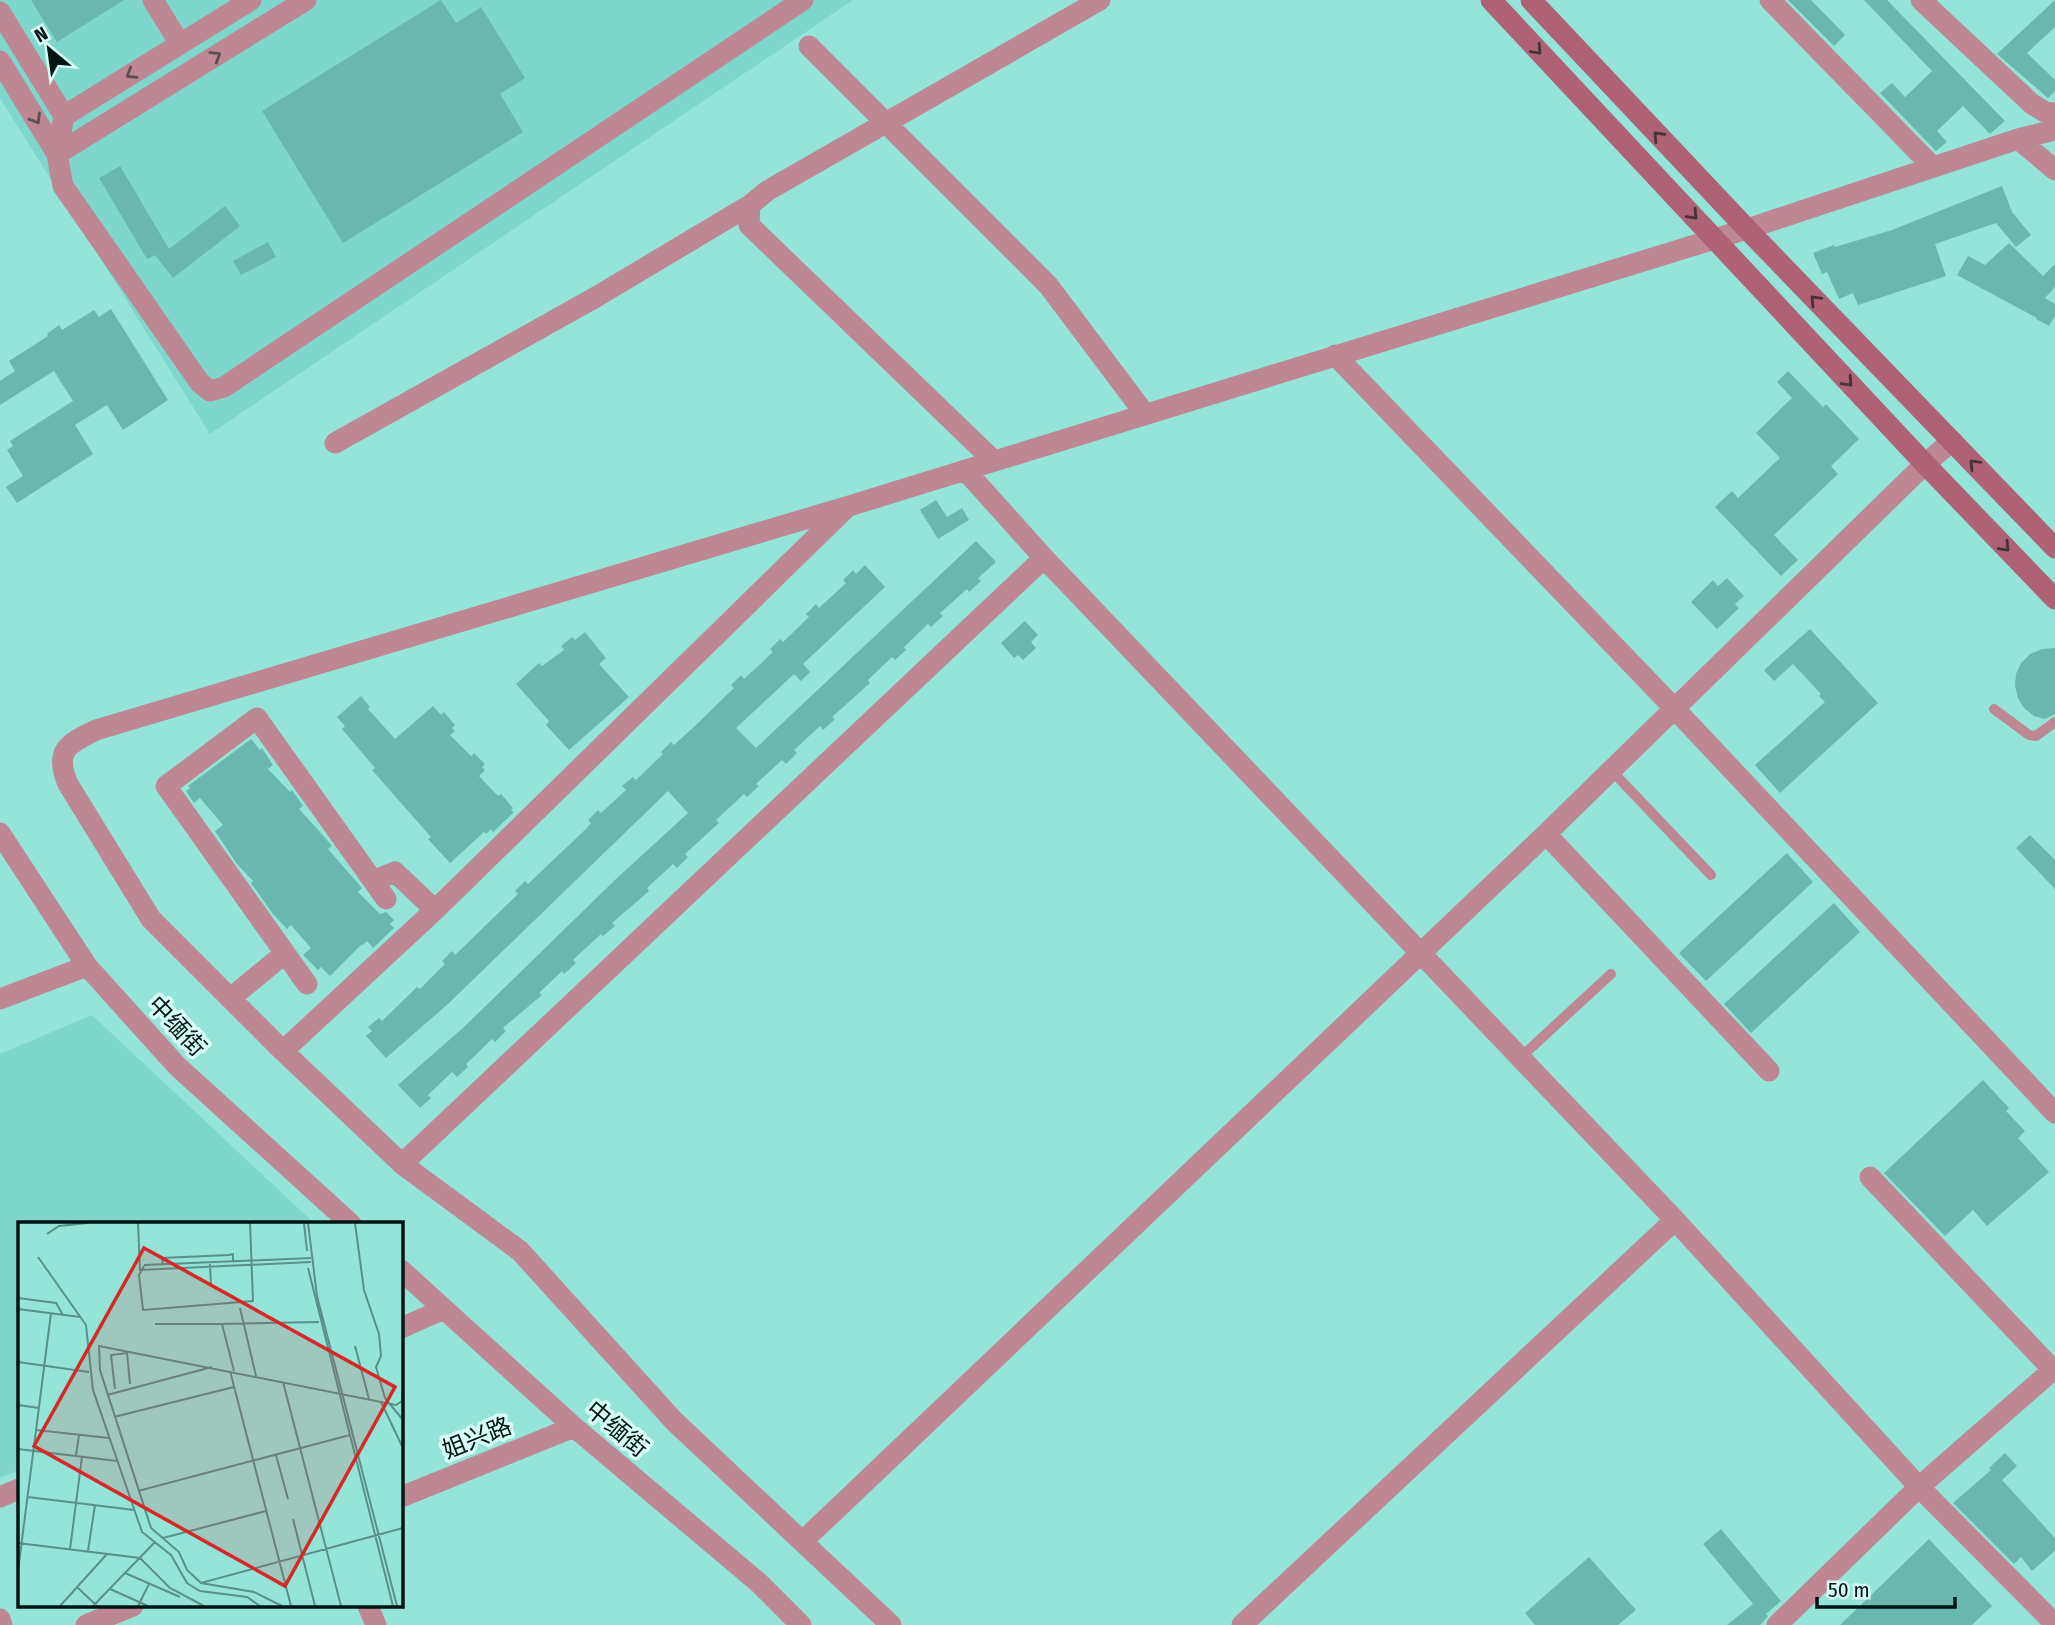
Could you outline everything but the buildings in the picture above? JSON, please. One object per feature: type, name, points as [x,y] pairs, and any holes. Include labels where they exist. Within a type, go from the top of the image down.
[{"type":"street","points":[[152,0],[180,44]]},
{"type":"street","points":[[64,116],[251,0]]},
{"type":"street","points":[[57,154],[306,0]]},
{"type":"street","points":[[0,61],[57,154],[63,186],[200,383],[210,391],[224,387],[803,0]]},
{"type":"street","points":[[335,443],[596,297],[750,205],[767,191],[1100,0]]},
{"type":"street","points":[[1490,0],[2055,600]]},
{"type":"street","points":[[1531,0],[1747,229],[2055,548]]},
{"type":"street","points":[[1770,0],[1933,167]]},
{"type":"street","points":[[1921,0],[2032,104],[2045,112],[2055,113]]},
{"type":"street","points":[[0,12],[64,116],[57,154]]},
{"type":"street","points":[[809,46],[1048,285],[1144,414]]},
{"type":"street","points":[[891,1625],[674,1421],[520,1251],[402,1164],[283,1051],[232,997],[151,919],[68,784],[61,767],[64,750],[78,738],[96,730],[849,506],[1747,229],[2018,139],[2055,130]]},
{"type":"street","points":[[2018,139],[2055,170]]},
{"type":"street","points":[[750,205],[749,225],[994,461]]},
{"type":"street","points":[[1335,355],[1674,708],[2055,1113]]},
{"type":"street","points":[[803,1541],[1546,834],[1925,464],[1952,441]]},
{"type":"street","points":[[965,470],[1044,558],[1675,1220],[1919,1487],[2055,1623]]},
{"type":"street","points":[[283,1051],[435,910],[849,506]]},
{"type":"street","points":[[402,1164],[1044,558]]},
{"type":"street","points":[[307,984],[166,786],[257,718],[386,899]]},
{"type":"street","name":"中缅街","points":[[0,833],[87,966],[177,1066],[349,1222]]},
{"type":"street","points":[[1546,834],[1769,1071]]},
{"type":"street","points":[[373,881],[395,872],[435,910]]},
{"type":"street","points":[[232,997],[284,954]]},
{"type":"street","points":[[0,999],[87,966]]},
{"type":"street","points":[[1777,1625],[1919,1487],[2054,1370],[1870,1177]]},
{"type":"street","points":[[1242,1625],[1675,1220]]},
{"type":"street","name":"中缅街","points":[[402,1271],[574,1427],[759,1583],[801,1625]]},
{"type":"street","points":[[402,1328],[444,1309]]},
{"type":"street","name":"姐兴路","points":[[402,1497],[574,1427]]},
{"type":"street","points":[[0,1497],[18,1489]]},
{"type":"street","points":[[86,1625],[128,1608]]},
{"type":"street","points":[[369,1608],[376,1625]]},
{"type":"street","points":[[0,1619],[2,1625]]},
{"type":"lane","points":[[1994,709],[2029,735],[2036,736],[2055,722]]},
{"type":"lane","points":[[1611,770],[1711,875]]},
{"type":"lane","points":[[1521,1057],[1611,974]]},
{"type":"shaded area","points":[[0,0],[853,0],[210,434],[0,98]]},
{"type":"shaded area","points":[[92,1015],[313,1222],[18,1222],[18,1470],[0,1478],[0,1054]]}]
